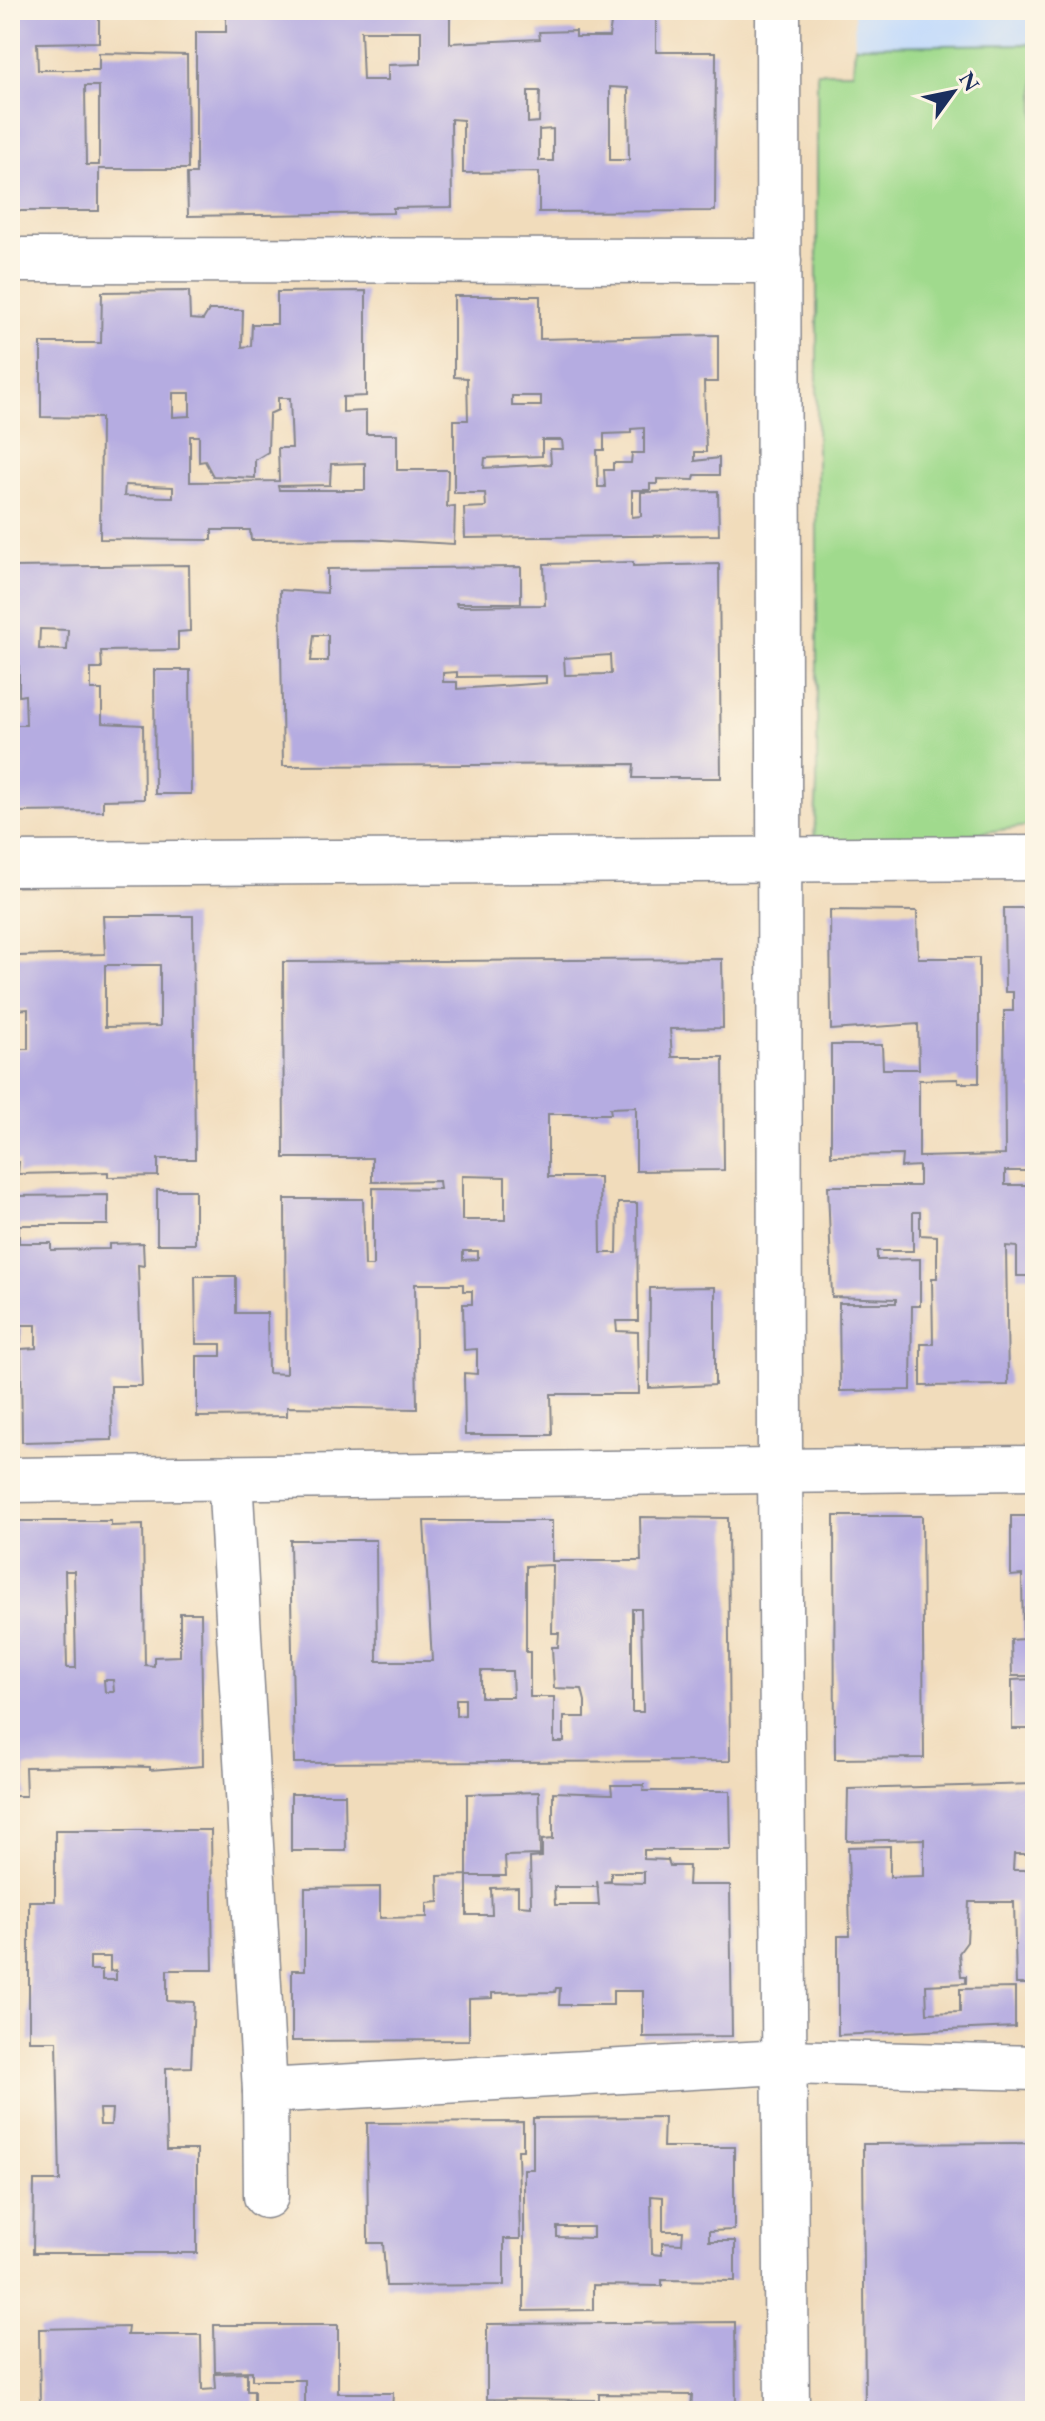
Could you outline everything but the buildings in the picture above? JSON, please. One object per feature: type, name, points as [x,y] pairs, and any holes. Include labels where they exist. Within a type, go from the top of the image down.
[{"type":"street","points":[[778,10],[782,857],[780,1469],[787,2411]]},
{"type":"street","points":[[10,260],[779,261]]},
{"type":"street","points":[[10,864],[782,857],[1035,858]]},
{"type":"street","points":[[10,1480],[1035,1468]]},
{"type":"street","points":[[230,1477],[265,2091],[266,2196]]},
{"type":"street","points":[[265,2091],[783,2062],[1035,2068]]},
{"type":"shaded area","points":[[854,10],[1035,10],[1035,44],[855,46]]},
{"type":"green space","points":[[1035,44],[1035,825],[813,857],[817,786],[817,72],[853,72],[855,46]]}]
